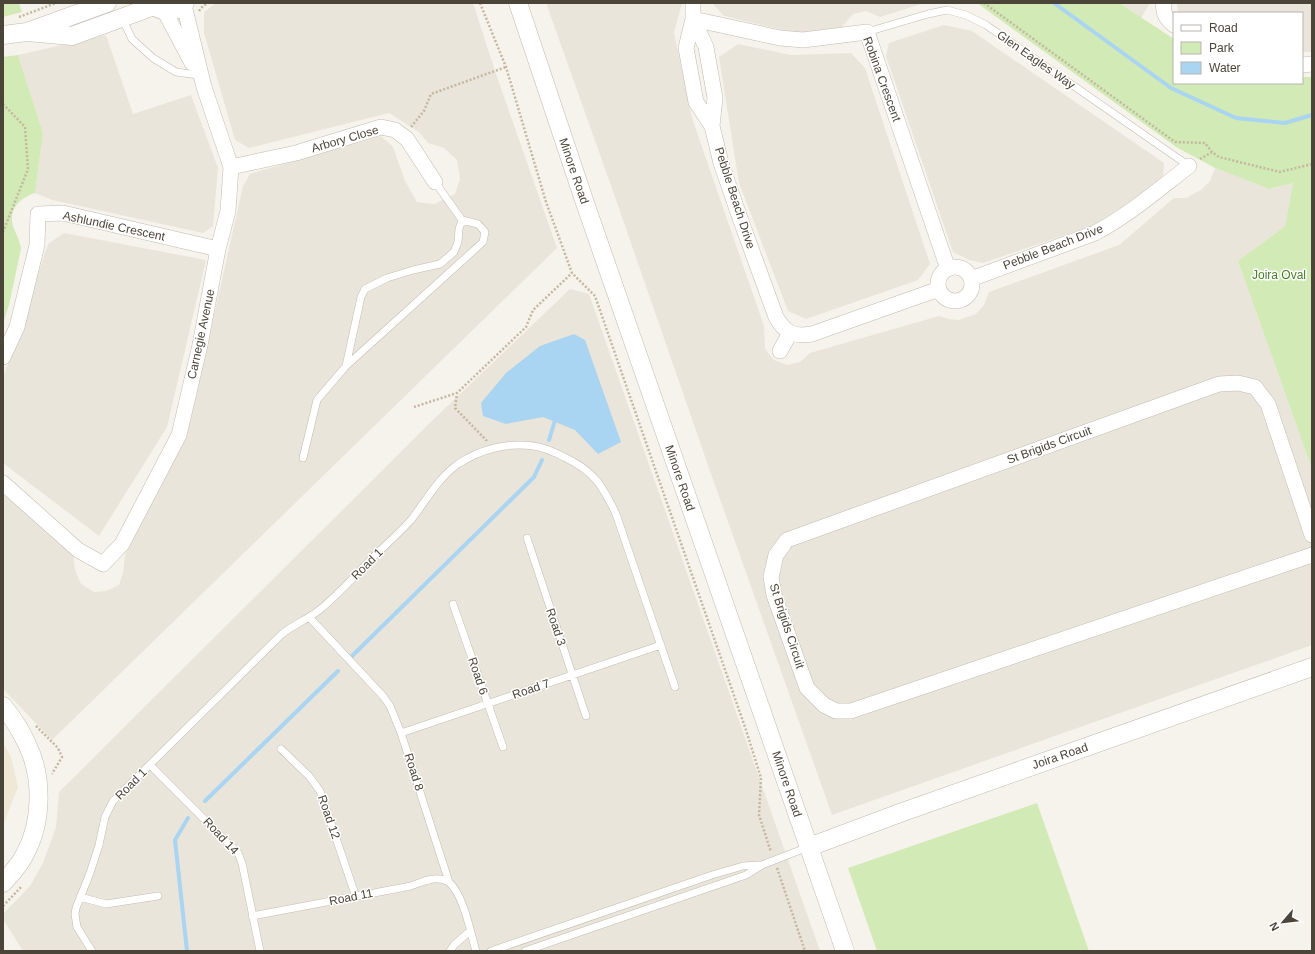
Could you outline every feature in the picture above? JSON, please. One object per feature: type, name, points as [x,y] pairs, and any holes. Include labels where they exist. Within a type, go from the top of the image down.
[{"type":"street","points":[[27,32],[107,3]]},
{"type":"street","name":"Minore Road","points":[[518,3],[585,204],[846,951]]},
{"type":"street","name":"Pebble Beach Drive","points":[[693,3],[693,19],[686,48],[696,102],[712,126]]},
{"type":"street","points":[[3,35],[27,32],[72,36],[157,7],[172,12],[185,4]]},
{"type":"street","name":"Carnegie Avenue","points":[[3,483],[78,550],[103,564],[122,544],[179,435],[200,345],[218,249],[228,211],[231,167],[201,81],[185,4]]},
{"type":"street","name":"Carnegie Avenue","points":[[157,7],[201,81]]},
{"type":"street","points":[[1164,7],[1166,18],[1173,24]]},
{"type":"street","name":"Pebble Beach Drive","points":[[693,19],[706,47],[715,98],[712,126],[721,163],[780,324],[790,333]]},
{"type":"street","name":"Robina Crescent","points":[[693,19],[780,38],[803,40],[867,32],[948,268]]},
{"type":"street","name":"Arbory Close","points":[[231,167],[296,153],[381,127],[395,130],[407,139],[435,182]]},
{"type":"street","name":"Pebble Beach Drive","points":[[971,279],[1095,233],[1111,225],[1189,166]]},
{"type":"street","name":"Ashlundie Crescent","points":[[3,357],[17,327],[37,245],[38,214],[62,213],[218,249]]},
{"type":"street","points":[[958,267],[966,271],[971,279],[971,289],[965,298],[960,300],[950,300],[942,294],[939,289],[939,280],[944,271],[948,268],[958,267]]},
{"type":"street","points":[[780,351],[790,333],[797,335],[812,334],[939,289]]},
{"type":"street","name":"St Brigids Circuit","points":[[1312,535],[1268,404],[1255,387],[1238,384],[1219,384],[787,540],[776,555],[771,577],[774,595],[808,688],[824,705],[836,710],[851,711],[1312,555]]},
{"type":"street","name":"Joira Road","points":[[809,847],[900,812],[1312,667]]},
{"type":"street","points":[[3,706],[14,720],[26,743],[34,765],[38,789],[38,812],[34,832],[25,854],[3,883]]},
{"type":"lane","name":"Glen Eagles Way","points":[[867,32],[947,10],[966,15],[986,24],[1189,166]]},
{"type":"lane","points":[[122,18],[132,39],[153,58],[176,72],[201,81]]},
{"type":"lane","points":[[303,458],[317,400],[346,366],[483,242],[485,232],[478,224],[462,220],[435,182]]},
{"type":"lane","points":[[346,366],[361,297],[365,289],[393,276],[440,264],[454,252],[458,242],[462,220]]},
{"type":"lane","name":"Road 1","points":[[92,951],[80,933],[75,920],[76,908],[90,873],[108,809],[120,794],[282,634],[310,617],[330,601],[410,521],[431,491],[443,477],[457,464],[474,455],[493,448],[514,445],[533,446],[551,451],[569,460],[585,469],[597,481],[608,496],[616,514],[675,687]]},
{"type":"lane","name":"Road 3","points":[[527,538],[586,716]]},
{"type":"lane","name":"Road 6","points":[[453,604],[503,747]]},
{"type":"lane","name":"Road 8","points":[[310,617],[390,706],[401,733],[449,882],[460,897],[476,951]]},
{"type":"lane","name":"Road 7","points":[[401,733],[661,645]]},
{"type":"lane","name":"Road 12","points":[[281,749],[309,776],[320,791],[356,897]]},
{"type":"lane","name":"Road 14","points":[[150,765],[238,853],[242,864],[260,951]]},
{"type":"lane","points":[[525,951],[716,886],[746,875],[762,865],[809,847]]},
{"type":"lane","points":[[491,951],[712,875],[743,866],[762,865]]},
{"type":"lane","points":[[712,875],[716,886]]},
{"type":"lane","name":"Road 11","points":[[252,916],[411,886],[433,879],[439,878],[449,882]]},
{"type":"lane","points":[[80,897],[106,904],[158,896]]},
{"type":"lane","points":[[450,951],[454,945],[470,931]]},
{"type":"path","points":[[15,18],[56,3]]},
{"type":"path","points":[[480,3],[506,66],[546,202],[572,273],[595,296],[746,730],[761,778],[759,815],[805,951]]},
{"type":"path","points":[[984,3],[1175,142],[1205,143],[1212,152],[1219,157],[1280,172],[1312,164]]},
{"type":"path","points":[[403,136],[424,111],[431,94],[506,66]]},
{"type":"path","points":[[3,104],[24,127],[28,168],[3,232]]},
{"type":"path","points":[[414,407],[457,392],[526,327],[533,310],[572,273]]},
{"type":"path","points":[[457,392],[455,408],[493,448]]},
{"type":"shaded area","points":[[216,3],[473,3],[496,74],[557,248],[52,740],[3,689],[3,492],[73,553],[75,570],[81,584],[94,592],[106,591],[119,585],[123,573],[125,555],[187,436],[243,186],[250,174],[381,136],[393,147],[405,181],[417,202],[434,204],[455,194],[460,179],[457,160],[444,148],[428,143],[419,132],[389,113],[249,148],[235,140],[204,33],[204,12]]},
{"type":"shaded area","points":[[546,3],[682,3],[674,33],[692,118],[764,326],[765,349],[774,360],[787,365],[800,362],[810,353],[939,316],[959,320],[976,314],[984,305],[989,292],[1119,245],[1174,198],[1186,198],[1201,190],[1210,181],[1215,168],[1269,189],[1293,183],[1285,226],[1238,261],[1312,469],[1312,645],[832,815]]},
{"type":"shaded area","points":[[712,3],[924,3],[880,17],[866,11],[853,14],[842,27],[799,34],[724,16]]},
{"type":"shaded area","points":[[1119,3],[1150,3],[1141,18]]},
{"type":"shaded area","points":[[1312,3],[1312,52],[1303,52],[1303,12],[1178,12],[1177,4]]},
{"type":"shaded area","points":[[944,25],[972,31],[1164,163],[1163,177],[1109,220],[983,263],[969,260],[953,252],[886,56],[889,43]]},
{"type":"shaded area","points":[[106,35],[133,114],[191,95],[218,168],[213,226],[203,233],[52,200],[35,193],[43,133],[18,55]]},
{"type":"shaded area","points":[[738,44],[791,55],[851,53],[865,68],[930,264],[918,280],[806,319],[788,311],[739,183],[719,57]]},
{"type":"shaded area","points":[[64,233],[206,260],[167,427],[99,536],[3,463],[3,378],[48,244]]},
{"type":"shaded area","points":[[570,289],[589,294],[820,951],[23,951],[3,919],[3,914],[30,886],[43,863],[56,827],[59,792],[440,413]]},
{"type":"shaded area","points":[[3,743],[11,757],[18,787],[3,825]]},
{"type":"green space","points":[[3,3],[19,3],[22,12],[3,17]]},
{"type":"green space","name":"Joira Oval","points":[[977,3],[1119,3],[1173,38],[1173,84],[1303,84],[1303,77],[1312,77],[1312,469],[1238,261],[1285,226],[1293,183],[1269,189],[1215,168],[1176,147]]},
{"type":"green space","points":[[18,55],[43,133],[35,193],[19,202],[13,211],[12,222],[21,249],[9,305],[3,323],[3,57]]},
{"type":"green space","points":[[1037,803],[1089,951],[877,951],[848,868]]},
{"type":"water","points":[[574,334],[585,340],[621,442],[598,454],[575,430],[543,417],[506,424],[483,416],[481,403],[506,373],[540,346]]},
{"type":"waterway","points":[[1054,3],[1171,88],[1236,118],[1285,123],[1312,115]]},
{"type":"waterway","points":[[549,440],[556,417]]},
{"type":"waterway","points":[[350,658],[534,477],[542,460]]},
{"type":"waterway","points":[[205,801],[338,671]]},
{"type":"waterway","points":[[187,951],[175,840],[188,818]]}]
